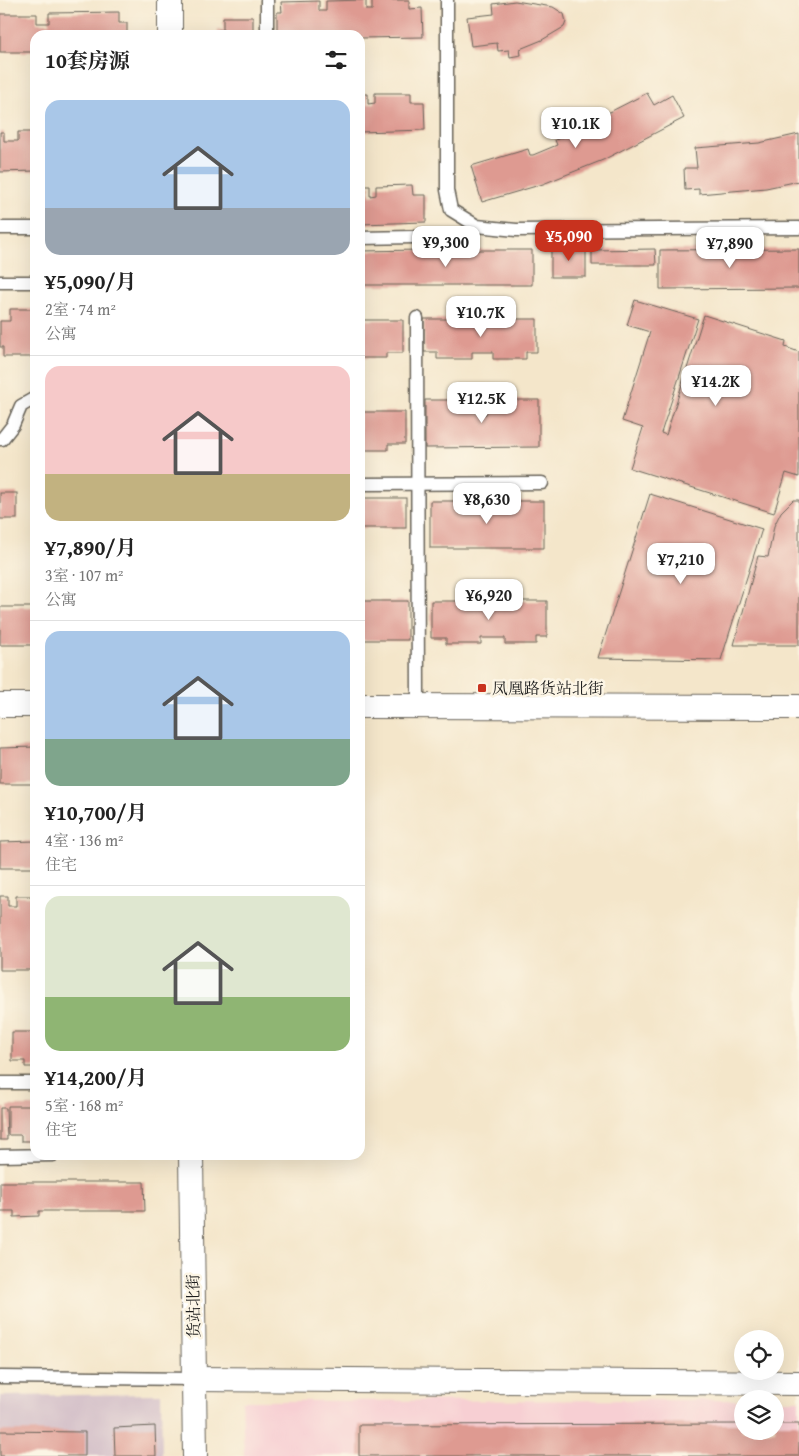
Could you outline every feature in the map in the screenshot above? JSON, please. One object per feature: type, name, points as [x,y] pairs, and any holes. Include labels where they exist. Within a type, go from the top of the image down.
[{"type":"street","points":[[170,0],[170,30]]},
{"type":"street","points":[[0,705],[30,705]]},
{"type":"street","points":[[365,706],[799,707]]},
{"type":"street","name":"货站北街","points":[[191,1160],[195,1456]]},
{"type":"street","points":[[194,1379],[799,1383]]},
{"type":"lane","points":[[266,0],[267,30]]},
{"type":"lane","points":[[447,0],[446,190],[452,210],[458,214],[477,226],[516,230],[799,228]]},
{"type":"lane","points":[[0,228],[30,228]]},
{"type":"lane","points":[[365,238],[414,238]]},
{"type":"lane","points":[[0,282],[30,282]]},
{"type":"lane","points":[[417,318],[418,706]]},
{"type":"lane","points":[[0,439],[13,425],[21,406],[30,401]]},
{"type":"lane","points":[[365,484],[542,483]]},
{"type":"lane","points":[[0,1083],[30,1083]]},
{"type":"lane","points":[[0,1156],[30,1155]]},
{"type":"lane","points":[[0,1378],[194,1379]]},
{"type":"shaded area","points":[[161,1394],[162,1456],[0,1456],[0,1396]]},
{"type":"shaded area","points":[[734,1400],[734,1440],[784,1440],[784,1400],[799,1400],[799,1456],[244,1456],[242,1401]]},
{"type":"building","points":[[366,0],[366,10],[372,10],[372,0],[409,0],[409,9],[422,8],[423,37],[365,38],[365,30],[277,30],[277,12],[282,12],[281,2],[319,1],[319,11],[326,11],[326,1]]},
{"type":"building","points":[[515,1],[553,7],[564,14],[566,22],[564,27],[542,40],[520,49],[521,55],[510,57],[509,50],[498,51],[497,43],[471,46],[467,17],[494,14],[493,4]]},
{"type":"building","points":[[119,12],[119,23],[127,23],[127,30],[30,30],[30,52],[0,52],[0,14],[37,14],[37,23],[49,23],[49,13]]},
{"type":"building","points":[[223,17],[253,17],[253,30],[223,30]]},
{"type":"building","points":[[375,93],[411,93],[411,102],[424,102],[425,130],[365,132],[365,94],[368,94],[368,104],[375,103]]},
{"type":"building","points":[[647,93],[654,105],[672,95],[684,118],[603,160],[543,184],[482,202],[471,166],[528,149],[530,155],[533,155],[557,145],[555,140],[586,128],[588,133],[591,132],[608,123],[604,115]]},
{"type":"building","points":[[0,132],[4,132],[4,141],[18,141],[18,132],[30,132],[30,171],[0,172]]},
{"type":"building","points":[[799,134],[799,181],[766,188],[699,194],[699,189],[685,190],[684,168],[697,168],[695,148],[759,143]]},
{"type":"building","points":[[412,185],[413,195],[426,195],[426,222],[365,224],[365,186],[370,186],[370,196],[376,195],[376,186]]},
{"type":"building","points":[[551,248],[586,248],[586,277],[551,277]]},
{"type":"building","points":[[655,249],[656,265],[592,265],[592,250]]},
{"type":"building","points":[[799,249],[799,288],[660,289],[660,250]]},
{"type":"building","points":[[532,250],[532,285],[365,285],[365,251]]},
{"type":"building","points":[[635,300],[698,319],[661,433],[666,435],[704,315],[786,341],[785,347],[799,352],[799,477],[786,473],[774,513],[630,468],[643,428],[622,421],[650,332],[627,325]]},
{"type":"building","points":[[10,309],[30,309],[30,357],[3,357],[3,347],[0,347],[0,321],[10,321]]},
{"type":"building","points":[[424,319],[537,319],[537,352],[526,352],[526,359],[493,359],[493,352],[472,352],[472,359],[437,359],[437,352],[424,352]]},
{"type":"building","points":[[365,320],[403,320],[403,353],[386,353],[386,358],[365,358]]},
{"type":"building","points":[[425,400],[479,400],[479,414],[486,414],[486,400],[539,400],[539,447],[425,448]]},
{"type":"building","points":[[365,412],[405,412],[405,444],[388,444],[388,450],[365,450]]},
{"type":"building","points":[[0,493],[17,493],[17,519],[0,519]]},
{"type":"building","points":[[650,494],[762,529],[721,660],[598,658]]},
{"type":"building","points":[[365,498],[406,498],[406,528],[365,528]]},
{"type":"building","points":[[793,500],[799,500],[799,645],[734,645],[758,556],[768,557],[774,526],[781,512]]},
{"type":"building","points":[[430,501],[484,501],[484,515],[491,515],[491,501],[544,501],[544,548],[430,548]]},
{"type":"building","points":[[365,601],[408,601],[408,640],[365,640]]},
{"type":"building","points":[[431,601],[547,601],[547,637],[536,637],[536,644],[505,644],[505,638],[481,638],[481,644],[446,644],[446,638],[431,638]]},
{"type":"building","points":[[0,607],[30,607],[30,645],[0,645]]},
{"type":"building","points":[[30,747],[30,784],[0,784],[0,748]]},
{"type":"building","points":[[30,841],[30,868],[0,868],[0,842]]},
{"type":"building","points":[[0,896],[8,896],[8,906],[16,906],[16,896],[30,896],[30,970],[0,970]]},
{"type":"building","points":[[12,1032],[30,1032],[30,1067],[25,1067],[25,1061],[12,1061]]},
{"type":"building","points":[[8,1106],[30,1106],[30,1141],[21,1141],[21,1135],[8,1135]]},
{"type":"building","points":[[0,1108],[6,1108],[7,1140],[0,1140]]},
{"type":"building","points":[[0,1182],[144,1182],[145,1211],[39,1211],[39,1216],[14,1217],[14,1211],[0,1211]]},
{"type":"building","points":[[734,1424],[734,1440],[784,1440],[784,1424],[799,1424],[799,1456],[359,1456],[359,1425]]},
{"type":"building","points":[[155,1426],[156,1456],[115,1456],[114,1428]]},
{"type":"building","points":[[0,1431],[85,1432],[85,1456],[0,1456]]},
{"type":"place","name":"凤凰路货站北街","points":[[482,688]]}]
